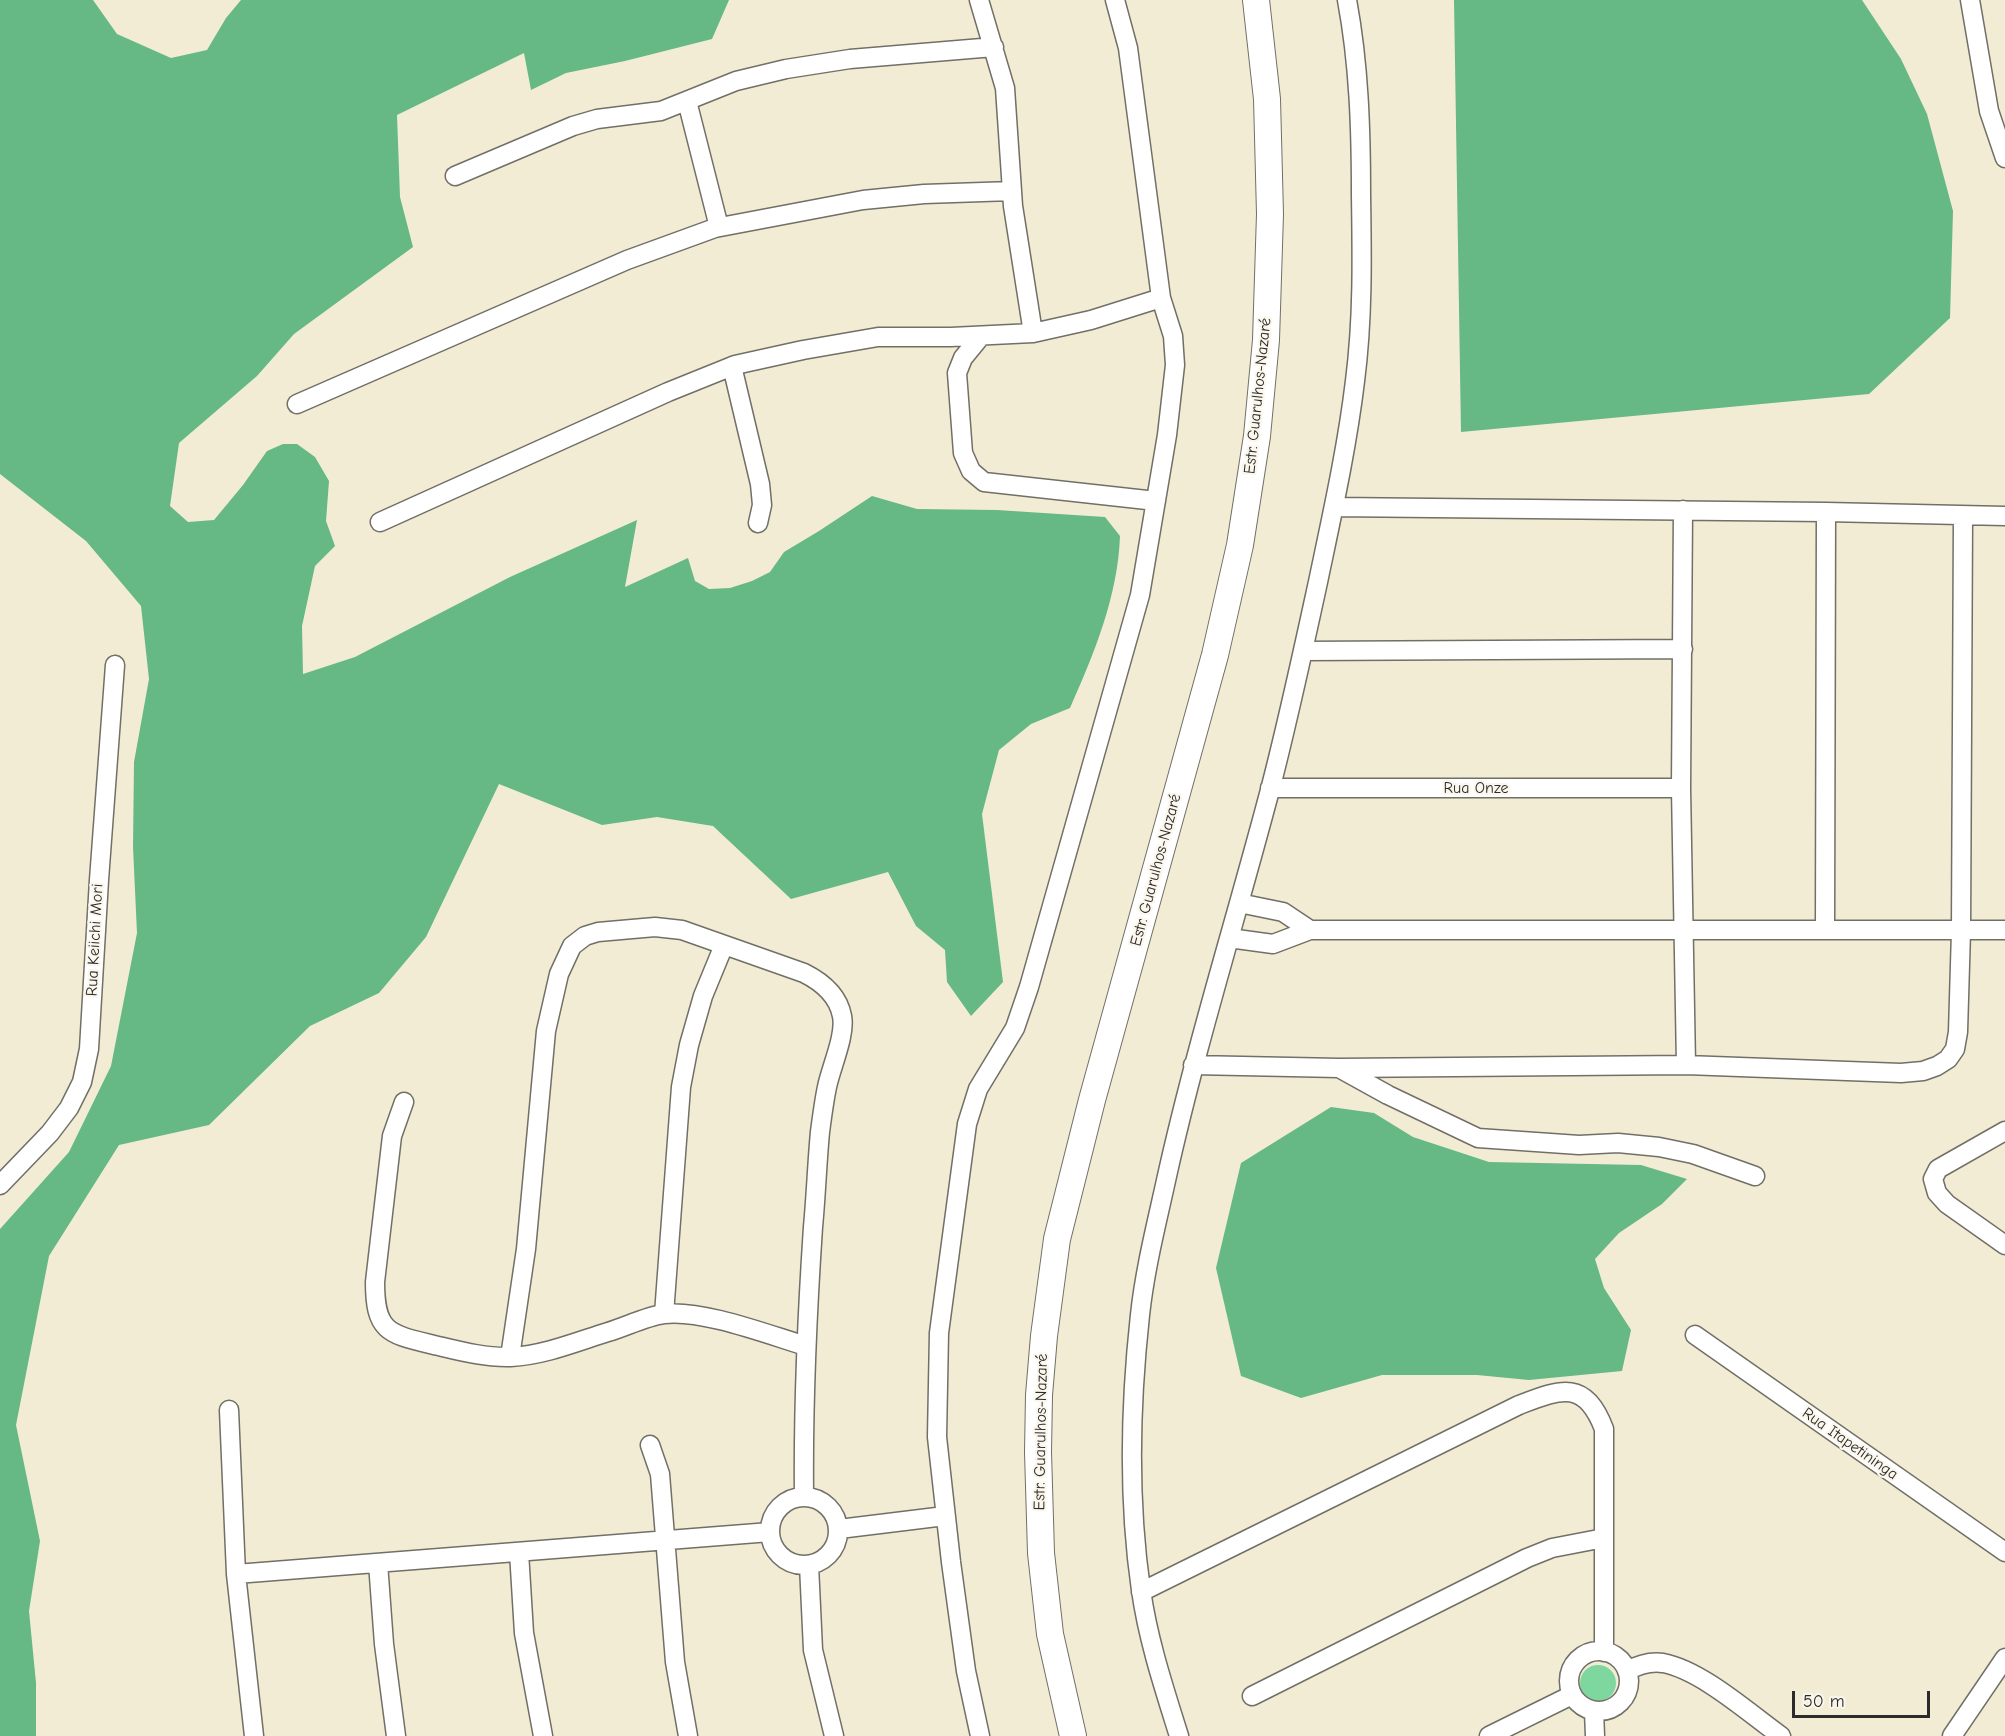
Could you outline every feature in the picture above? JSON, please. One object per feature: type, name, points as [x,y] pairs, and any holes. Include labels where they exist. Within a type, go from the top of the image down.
[{"type":"main road","name":"Estr. Guarulhos-Nazaré","points":[[1074,1736],[1050,1634],[1041,1553],[1038,1452],[1039,1395],[1044,1336],[1057,1239],[1095,1088],[1215,655],[1240,545],[1257,436],[1266,328],[1270,214],[1267,99],[1256,0]]},
{"type":"street","points":[[979,0],[1005,88],[1012,191],[1033,333]]},
{"type":"street","points":[[980,1736],[966,1671],[937,1437],[939,1333],[967,1124],[978,1089],[1015,1028],[1029,987],[1140,595],[1175,365],[1173,336],[1161,298],[1128,48],[1115,0]]},
{"type":"street","points":[[1179,1736],[1160,1677],[1141,1592],[1133,1500],[1133,1407],[1140,1313],[1153,1237],[1193,1065],[1270,788],[1303,651],[1334,507],[1355,381],[1360,328],[1361,141],[1355,41],[1347,0]]},
{"type":"street","points":[[1970,0],[1989,111],[2005,158]]},
{"type":"street","points":[[455,176],[573,126],[597,119],[661,111],[736,81],[786,69],[850,59],[994,46]]},
{"type":"street","points":[[687,101],[719,227]]},
{"type":"street","points":[[297,404],[627,260],[719,227],[863,200],[924,194],[1012,191]]},
{"type":"street","points":[[380,522],[668,392],[732,366],[803,350],[878,337],[1033,333],[1091,320],[1161,298]]},
{"type":"street","points":[[981,336],[963,358],[957,373],[963,453],[972,471],[984,482],[1156,501]]},
{"type":"street","points":[[732,366],[760,484],[762,505],[758,523]]},
{"type":"street","points":[[1334,507],[2005,516]]},
{"type":"street","points":[[1683,510],[1681,788],[1686,1065]]},
{"type":"street","points":[[1825,929],[1827,512]]},
{"type":"street","points":[[1193,1065],[1339,1068],[1686,1065],[1900,1073],[1923,1071],[1948,1059],[1955,1049],[1958,1032],[1961,931],[1963,517]]},
{"type":"street","points":[[1303,651],[1683,649]]},
{"type":"street","name":"Rua Keiichi Mori","points":[[0,1185],[50,1133],[69,1108],[82,1082],[89,1049],[115,665]]},
{"type":"street","name":"Rua Onze","points":[[1270,788],[1681,788]]},
{"type":"street","points":[[1239,903],[1283,912],[1310,930]]},
{"type":"street","points":[[510,1357],[526,1250],[546,1031],[559,974],[572,946],[592,934],[655,927],[682,930],[804,973],[820,981],[839,1005],[842,1018],[841,1034],[826,1088],[820,1133],[806,1346],[804,1497]]},
{"type":"street","points":[[1229,938],[1273,944],[1310,930],[2005,930]]},
{"type":"street","points":[[664,1314],[681,1087],[689,1045],[703,996],[724,945]]},
{"type":"street","points":[[1339,1068],[1388,1095],[1478,1138],[1579,1145],[1618,1143],[1659,1147],[1693,1154],[1755,1176]]},
{"type":"street","points":[[404,1102],[393,1136],[375,1282],[375,1302],[378,1314],[385,1327],[398,1336],[465,1353],[510,1357],[549,1351],[664,1314],[690,1314],[806,1346]]},
{"type":"street","points":[[2005,1131],[1938,1169],[1933,1179],[1942,1199],[2005,1245]]},
{"type":"street","name":"Rua Itapetininga","points":[[1695,1335],[2005,1552]]},
{"type":"street","points":[[1141,1592],[1520,1406],[1546,1395],[1567,1392],[1586,1399],[1597,1410],[1604,1429],[1604,1652]]},
{"type":"street","points":[[229,1410],[236,1574],[254,1736]]},
{"type":"street","points":[[650,1445],[660,1474],[675,1662],[688,1736]]},
{"type":"street","points":[[804,1497],[814,1498],[832,1510],[839,1529],[834,1549],[827,1557],[809,1565],[799,1565],[782,1557],[771,1541],[770,1532],[771,1521],[776,1511],[793,1499],[804,1497]]},
{"type":"street","points":[[839,1529],[945,1516]]},
{"type":"street","points":[[236,1574],[770,1532]]},
{"type":"street","points":[[1252,1696],[1527,1558],[1552,1548],[1604,1538]]},
{"type":"street","points":[[519,1552],[524,1633],[543,1736]]},
{"type":"street","points":[[378,1563],[384,1644],[396,1736]]},
{"type":"street","points":[[809,1565],[813,1650],[834,1736]]},
{"type":"street","points":[[1594,1652],[1604,1652],[1618,1658],[1627,1671],[1629,1681],[1627,1691],[1622,1700],[1605,1711],[1585,1708],[1572,1695],[1569,1676],[1577,1660],[1594,1652]]},
{"type":"street","points":[[1952,1736],[2005,1658]]},
{"type":"street","points":[[1627,1671],[1641,1664],[1661,1662],[1681,1668],[1703,1680],[1781,1736]]},
{"type":"street","points":[[1490,1736],[1572,1695]]},
{"type":"street","points":[[1594,1711],[1595,1736]]},
{"type":"green space","points":[[0,0],[93,0],[117,34],[171,58],[207,50],[226,18],[241,0],[729,0],[712,39],[566,73],[531,90],[524,53],[397,115],[400,197],[413,247],[294,334],[257,376],[179,443],[170,506],[188,522],[214,520],[267,451],[283,444],[297,444],[315,457],[329,481],[326,521],[335,546],[315,566],[302,626],[303,674],[355,657],[510,577],[637,520],[625,587],[688,558],[695,581],[709,589],[730,588],[752,581],[770,572],[784,552],[872,496],[917,509],[997,510],[1105,517],[1120,536],[1110,603],[1088,667],[1070,708],[1031,724],[999,750],[982,814],[1003,982],[971,1016],[947,982],[945,950],[916,926],[888,872],[791,899],[713,826],[657,817],[602,825],[499,784],[426,937],[379,993],[310,1026],[209,1125],[119,1145],[49,1256],[16,1425],[40,1541],[29,1611],[36,1683],[36,1736],[0,1736],[0,1229],[69,1152],[111,1066],[137,933],[133,847],[134,762],[149,679],[141,606],[86,541],[0,474]]},
{"type":"green space","points":[[1454,0],[1862,0],[1901,59],[1927,114],[1953,211],[1950,318],[1869,394],[1461,432]]},
{"type":"green space","points":[[1331,1107],[1374,1113],[1413,1137],[1489,1162],[1641,1165],[1687,1179],[1662,1204],[1619,1233],[1595,1259],[1604,1288],[1631,1330],[1622,1371],[1529,1380],[1477,1375],[1382,1375],[1301,1398],[1241,1376],[1216,1268],[1241,1163]]},
{"type":"green space","points":[[1598,1665],[1610,1671],[1616,1683],[1610,1695],[1598,1701],[1586,1695],[1580,1683],[1586,1671]]}]
